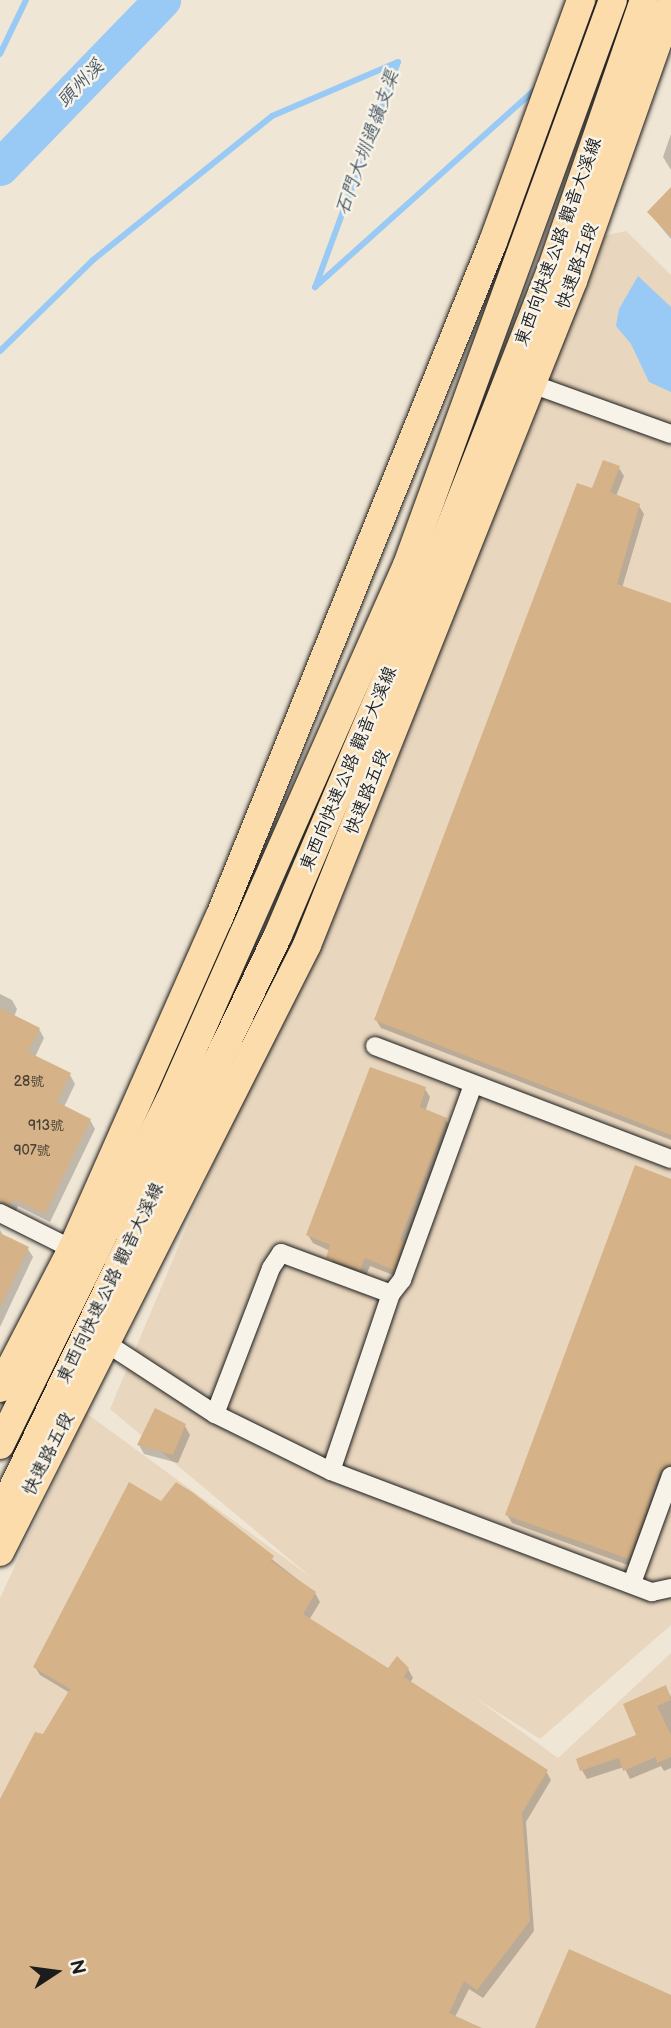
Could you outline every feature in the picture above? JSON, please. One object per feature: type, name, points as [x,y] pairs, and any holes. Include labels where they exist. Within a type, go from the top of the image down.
[{"type":"main road","name":"東西向快速公路 觀音大溪線","points":[[0,1446],[181,1075],[407,565],[613,0]]},
{"type":"main road","name":"東西向快速公路 觀音大溪線","points":[[0,1515],[278,935],[435,566],[551,270],[644,0]]},
{"type":"main road","name":"快速路五段","points":[[0,1552],[307,945],[532,384],[671,4]]},
{"type":"main road","points":[[0,1388],[72,1249],[219,918],[493,242],[578,10]]},
{"type":"street","points":[[532,384],[671,434]]},
{"type":"street","points":[[375,1046],[671,1158]]},
{"type":"street","points":[[331,1471],[391,1294],[402,1280],[473,1085]]},
{"type":"street","points":[[0,1213],[72,1249]]},
{"type":"street","points":[[215,1414],[271,1268],[281,1253],[391,1294]]},
{"type":"street","points":[[106,1343],[215,1414],[331,1471],[652,1592],[671,1588]]},
{"type":"street","points":[[632,1583],[671,1476]]},
{"type":"shaded area","points":[[626,231],[671,275],[671,1625],[540,1739],[474,1697],[558,1758],[671,1653],[671,2028],[0,2028],[0,1598],[86,1413],[312,1578],[110,1409],[604,236]]},
{"type":"water","points":[[638,276],[671,307],[671,392],[649,382],[631,344],[616,326],[619,309]]},
{"type":"building","points":[[671,187],[671,236],[647,212]]},
{"type":"building","points":[[603,460],[620,466],[610,492],[640,504],[617,584],[671,603],[671,1135],[374,1020],[577,483],[592,488]]},
{"type":"building","points":[[0,1008],[40,1028],[28,1052],[71,1073],[57,1102],[91,1119],[45,1214],[13,1199],[10,1205],[0,1202]]},
{"type":"building","points":[[370,1067],[426,1087],[420,1107],[447,1118],[400,1240],[404,1242],[394,1270],[365,1258],[360,1270],[326,1258],[330,1245],[306,1235]]},
{"type":"building","points":[[635,1165],[671,1179],[671,1465],[660,1472],[629,1559],[505,1515]]},
{"type":"building","points":[[0,1233],[29,1247],[0,1308]]},
{"type":"building","points":[[155,1408],[186,1424],[173,1455],[137,1445]]},
{"type":"building","points":[[129,1482],[161,1501],[176,1482],[192,1492],[274,1556],[271,1561],[316,1592],[303,1614],[388,1668],[397,1656],[409,1668],[404,1677],[548,1770],[522,1813],[530,1921],[477,1990],[464,1981],[449,2013],[482,2028],[0,2028],[0,1799],[35,1732],[43,1734],[70,1689],[33,1667]]},
{"type":"building","points":[[666,1685],[671,1700],[657,1706],[671,1735],[671,1757],[657,1763],[656,1757],[623,1771],[619,1758],[580,1771],[576,1759],[636,1735],[623,1704]]},
{"type":"building","points":[[569,1949],[671,1995],[671,2028],[535,2028]]},
{"type":"waterway","name":"石門大圳過嶺支渠","points":[[0,54],[26,0]]},
{"type":"waterway","name":"頭州溪","points":[[0,167],[162,0]]},
{"type":"waterway","name":"石門大圳過嶺支渠","points":[[0,351],[93,260],[272,116],[398,62],[315,287],[537,88]]}]
